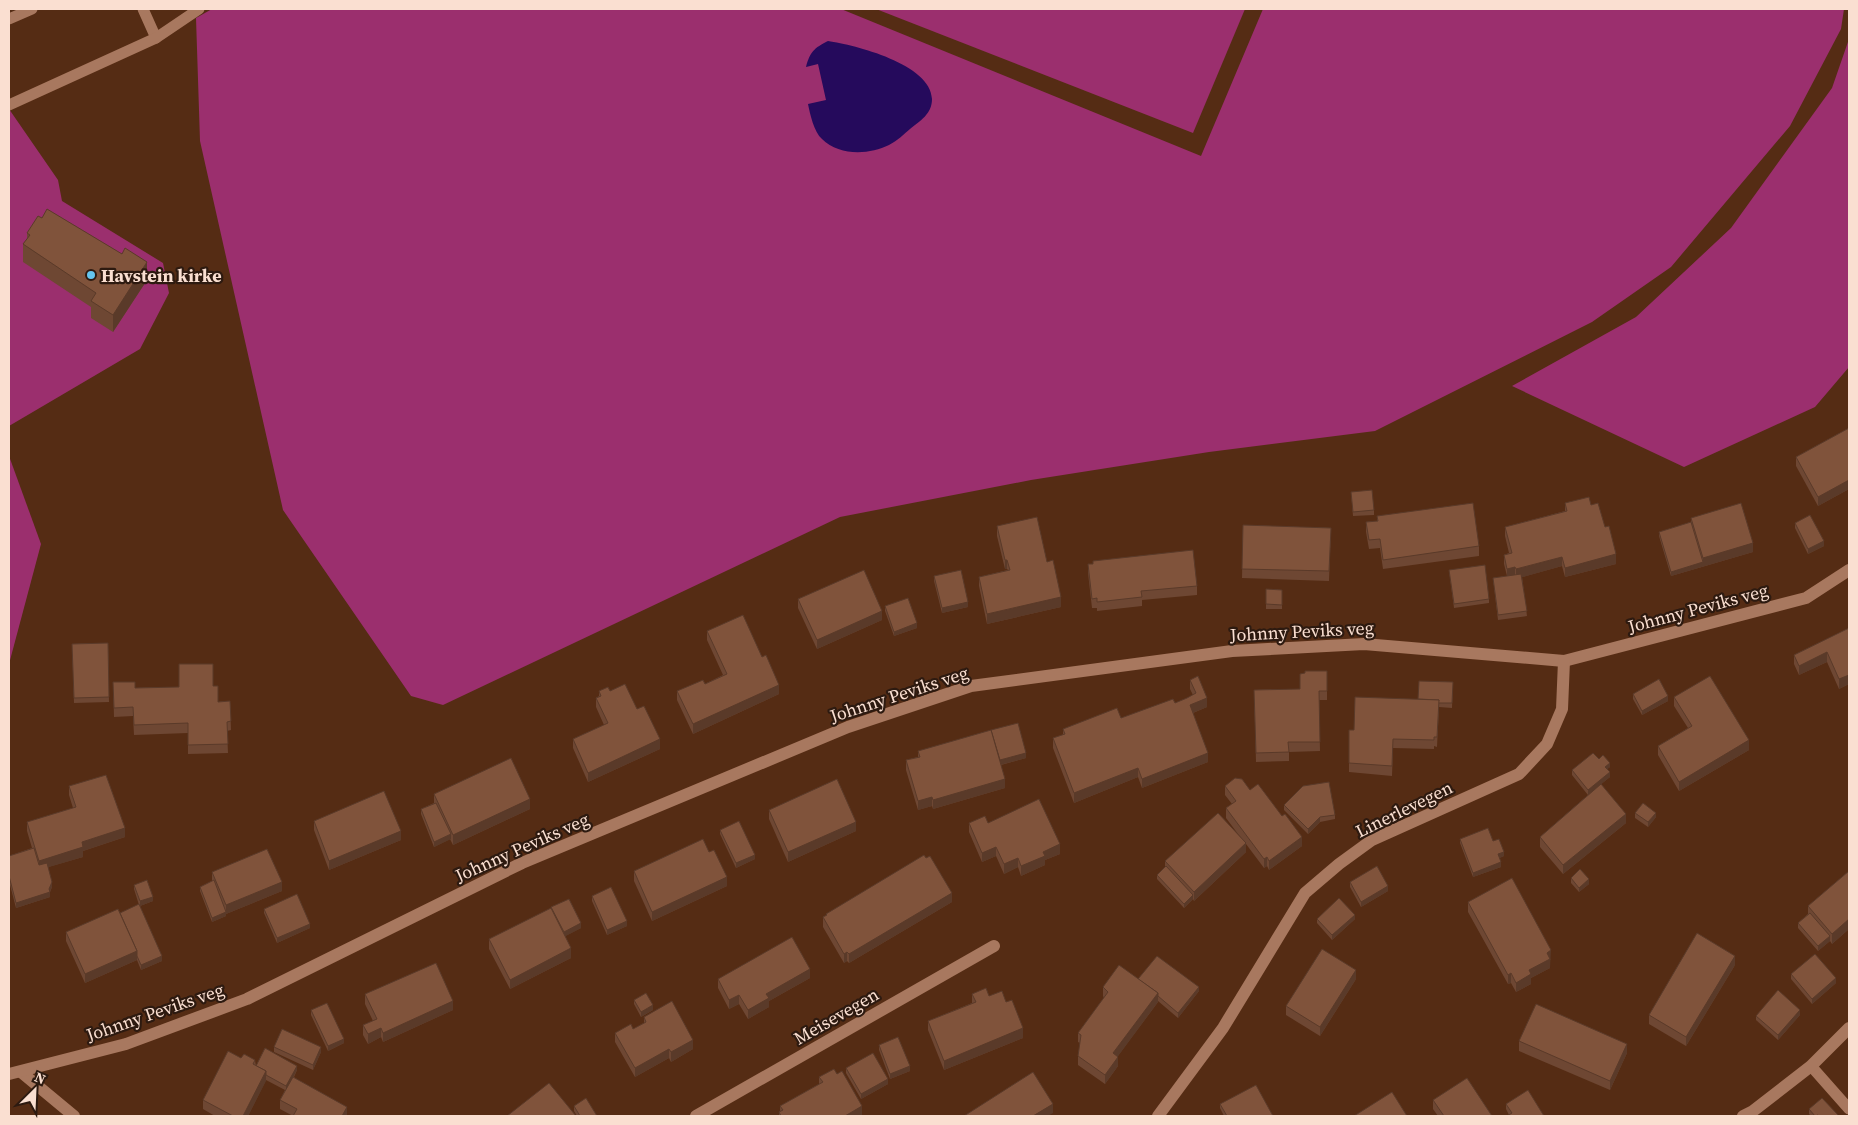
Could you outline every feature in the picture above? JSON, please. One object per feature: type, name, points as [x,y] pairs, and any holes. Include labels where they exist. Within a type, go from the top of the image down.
[{"type":"street","name":"Johnny Peviks veg","points":[[15,1073],[126,1044],[247,999],[522,864],[848,727],[971,686],[1232,651],[1364,644],[1564,661],[1806,598],[1849,570]]},
{"type":"street","name":"Linerlevegen","points":[[1158,1116],[1223,1028],[1304,893],[1372,840],[1519,774],[1547,744],[1562,709],[1564,661]]},
{"type":"street","name":"Meisevegen","points":[[696,1116],[994,946]]},
{"type":"street","points":[[1743,1116],[1753,1111],[1811,1066],[1849,1028]]},
{"type":"street","points":[[15,1073],[74,1116]]},
{"type":"lane","points":[[9,19],[32,9]]},
{"type":"lane","points":[[143,9],[156,38]]},
{"type":"lane","points":[[9,105],[156,38],[199,9]]},
{"type":"lane","points":[[1811,1066],[1849,1109]]},
{"type":"shaded area","points":[[212,9],[841,9],[1201,156],[1263,9],[1844,9],[1841,29],[1790,126],[1671,267],[1592,322],[1375,431],[1209,452],[1031,480],[840,517],[443,705],[411,696],[283,510],[200,141],[196,18]]},
{"type":"shaded area","points":[[876,9],[1245,9],[1193,133]]},
{"type":"shaded area","points":[[1849,39],[1849,367],[1815,407],[1684,467],[1512,386],[1636,317],[1731,228],[1832,88]]},
{"type":"shaded area","points":[[828,41],[873,52],[906,66],[919,76],[928,87],[932,99],[928,113],[898,139],[889,145],[872,151],[845,151],[829,145],[819,136],[808,104],[826,100],[818,64],[806,67],[813,51]]},
{"type":"shaded area","points":[[9,109],[58,180],[62,201],[163,263],[169,293],[140,349],[9,426]]},
{"type":"shaded area","points":[[9,456],[41,544],[9,664]]},
{"type":"building","name":"Havstein kirke","points":[[47,209],[122,254],[125,248],[147,262],[113,315],[91,301],[96,293],[23,244],[30,235],[27,233],[38,216],[42,218]]},
{"type":"building","points":[[1849,428],[1849,480],[1818,497],[1796,457]]},
{"type":"building","points":[[1372,490],[1374,510],[1353,512],[1351,492]]},
{"type":"building","points":[[1589,497],[1591,505],[1598,503],[1605,527],[1609,526],[1616,554],[1565,568],[1562,557],[1516,569],[1515,567],[1507,569],[1504,555],[1512,553],[1505,527],[1567,511],[1565,503]]},
{"type":"building","points":[[1473,503],[1479,546],[1383,560],[1380,539],[1369,540],[1366,522],[1378,521],[1377,516]]},
{"type":"building","points":[[1741,503],[1753,543],[1703,558],[1691,518]]},
{"type":"building","points":[[1810,515],[1824,541],[1808,549],[1795,523]]},
{"type":"building","points":[[1037,517],[1047,562],[1053,560],[1061,597],[987,614],[979,577],[1010,570],[1007,560],[1005,560],[997,526]]},
{"type":"building","points":[[1691,522],[1703,562],[1671,572],[1659,532]]},
{"type":"building","points":[[1243,525],[1331,528],[1329,571],[1242,569]]},
{"type":"building","points":[[1193,550],[1197,586],[1141,591],[1142,597],[1097,602],[1097,598],[1092,599],[1088,564],[1093,564],[1093,561]]},
{"type":"building","points":[[1485,565],[1489,599],[1454,604],[1449,570]]},
{"type":"building","points":[[864,570],[882,611],[817,640],[798,599]]},
{"type":"building","points":[[961,570],[968,602],[942,608],[934,576]]},
{"type":"building","points":[[1521,574],[1527,611],[1498,615],[1493,578]]},
{"type":"building","points":[[1266,589],[1282,590],[1282,605],[1266,604]]},
{"type":"building","points":[[908,598],[917,623],[894,632],[885,606]]},
{"type":"building","points":[[743,615],[762,657],[766,655],[779,685],[693,724],[677,691],[703,680],[705,684],[727,674],[707,631]]},
{"type":"building","points":[[1849,628],[1849,675],[1839,679],[1827,652],[1799,666],[1794,655]]},
{"type":"building","points":[[108,643],[109,697],[74,698],[72,644]]},
{"type":"building","points":[[179,664],[213,664],[213,686],[218,686],[218,702],[230,701],[231,721],[227,722],[228,744],[188,745],[188,723],[134,725],[133,707],[114,708],[113,682],[135,682],[135,688],[179,687]]},
{"type":"building","points":[[1305,671],[1327,671],[1327,691],[1319,691],[1320,742],[1288,742],[1289,752],[1256,753],[1254,690],[1300,689],[1300,674],[1305,673]]},
{"type":"building","points":[[1198,676],[1207,698],[1190,705],[1208,753],[1142,779],[1138,768],[1074,793],[1053,738],[1065,734],[1063,729],[1117,708],[1121,718],[1173,699],[1175,703],[1187,698],[1196,693],[1190,680]]},
{"type":"building","points":[[1710,676],[1749,740],[1679,782],[1658,746],[1692,726],[1674,697]]},
{"type":"building","points":[[1659,679],[1668,696],[1642,711],[1633,694]]},
{"type":"building","points":[[1419,681],[1453,682],[1452,703],[1438,703],[1439,700],[1418,699]]},
{"type":"building","points":[[625,684],[637,709],[644,706],[660,739],[588,773],[573,739],[608,723],[596,698],[601,696],[599,691],[608,687],[610,691]]},
{"type":"building","points":[[1355,697],[1439,700],[1437,737],[1434,737],[1434,740],[1393,739],[1392,766],[1349,763],[1349,730],[1354,730]]},
{"type":"building","points":[[1018,723],[1026,753],[1000,760],[991,730]]},
{"type":"building","points":[[991,730],[1005,779],[933,800],[932,797],[918,801],[906,760],[920,757],[918,751]]},
{"type":"building","points":[[1593,753],[1599,759],[1603,755],[1610,763],[1605,767],[1610,772],[1588,790],[1572,770]]},
{"type":"building","points":[[511,758],[530,799],[453,835],[434,794]]},
{"type":"building","points":[[106,775],[125,828],[82,842],[83,847],[39,861],[27,822],[76,807],[69,786]]},
{"type":"building","points":[[1235,778],[1242,779],[1250,790],[1258,784],[1282,816],[1285,814],[1302,837],[1269,861],[1267,857],[1264,859],[1226,808],[1236,801],[1225,786]]},
{"type":"building","points":[[837,779],[856,822],[788,852],[769,810]]},
{"type":"building","points":[[1329,782],[1335,815],[1320,817],[1308,829],[1284,805],[1303,786]]},
{"type":"building","points":[[1601,784],[1626,814],[1563,865],[1540,837]]},
{"type":"building","points":[[384,791],[401,831],[329,861],[314,821]]},
{"type":"building","points":[[1039,799],[1060,844],[1043,852],[1045,856],[1021,866],[1018,858],[1004,864],[996,847],[982,853],[969,823],[985,816],[988,823]]},
{"type":"building","points":[[436,803],[451,834],[434,842],[421,809]]},
{"type":"building","points":[[1643,803],[1656,813],[1648,822],[1635,813]]},
{"type":"building","points":[[1218,813],[1246,843],[1194,892],[1165,861]]},
{"type":"building","points":[[739,821],[755,855],[736,863],[720,830]]},
{"type":"building","points":[[1488,828],[1493,841],[1499,839],[1504,852],[1498,854],[1501,862],[1473,873],[1460,839]]},
{"type":"building","points":[[703,839],[709,852],[714,850],[727,877],[652,912],[634,871]]},
{"type":"building","points":[[34,848],[39,865],[47,863],[52,882],[49,889],[50,892],[16,903],[9,876],[9,856]]},
{"type":"building","points":[[267,849],[282,882],[226,905],[212,872]]},
{"type":"building","points":[[924,855],[926,858],[930,856],[952,893],[849,954],[847,952],[844,954],[823,917]]},
{"type":"building","points":[[1166,866],[1193,895],[1184,904],[1157,875]]},
{"type":"building","points":[[1377,866],[1388,886],[1361,902],[1350,882]]},
{"type":"building","points":[[1580,869],[1589,879],[1579,888],[1571,878]]},
{"type":"building","points":[[1849,871],[1849,919],[1832,934],[1808,906]]},
{"type":"building","points":[[1512,878],[1551,950],[1547,953],[1550,959],[1529,970],[1531,974],[1516,983],[1511,973],[1508,975],[1468,902]]},
{"type":"building","points":[[147,880],[153,897],[140,901],[134,885]]},
{"type":"building","points":[[214,880],[226,912],[212,918],[200,887]]},
{"type":"building","points":[[611,887],[627,921],[607,930],[592,896]]},
{"type":"building","points":[[297,894],[310,924],[277,938],[264,909]]},
{"type":"building","points":[[1339,898],[1355,915],[1332,935],[1317,919]]},
{"type":"building","points":[[569,899],[581,923],[564,932],[551,907]]},
{"type":"building","points":[[139,904],[162,956],[141,965],[137,951],[120,913]]},
{"type":"building","points":[[551,908],[571,948],[510,980],[489,939]]},
{"type":"building","points":[[118,909],[137,951],[85,974],[66,932]]},
{"type":"building","points":[[1810,913],[1830,936],[1818,946],[1798,923]]},
{"type":"building","points":[[1697,933],[1735,956],[1686,1037],[1649,1015]]},
{"type":"building","points":[[792,937],[810,969],[766,994],[769,998],[748,1010],[739,995],[729,1000],[718,979]]},
{"type":"building","points":[[1322,949],[1356,970],[1320,1027],[1286,1006]]},
{"type":"building","points":[[1815,954],[1836,978],[1812,999],[1791,974]]},
{"type":"building","points":[[1157,956],[1199,987],[1178,1013],[1158,996],[1158,993],[1138,979]]},
{"type":"building","points":[[436,963],[453,1001],[383,1033],[381,1028],[368,1034],[363,1025],[377,1019],[365,994]]},
{"type":"building","points":[[1119,965],[1158,993],[1113,1053],[1118,1057],[1105,1075],[1078,1056],[1081,1035],[1078,1033],[1108,992],[1103,987]]},
{"type":"building","points":[[986,988],[989,996],[1002,991],[1006,1002],[1012,1000],[1023,1028],[944,1061],[928,1021],[976,1002],[972,994]]},
{"type":"building","points":[[1778,990],[1800,1010],[1778,1035],[1756,1016]]},
{"type":"building","points":[[646,993],[653,1005],[641,1012],[634,1000]]},
{"type":"building","points":[[672,1001],[693,1040],[671,1052],[669,1049],[635,1068],[615,1033],[631,1024],[633,1029],[646,1022],[644,1017]]},
{"type":"building","points":[[327,1003],[344,1039],[328,1046],[311,1010]]},
{"type":"building","points":[[1536,1004],[1627,1044],[1610,1081],[1519,1041]]},
{"type":"building","points":[[282,1029],[321,1047],[313,1065],[274,1047]]},
{"type":"building","points":[[898,1037],[910,1066],[890,1074],[879,1045]]},
{"type":"building","points":[[265,1048],[297,1066],[286,1086],[266,1075],[266,1071],[256,1066]]},
{"type":"building","points":[[228,1051],[241,1058],[244,1054],[255,1060],[253,1064],[266,1071],[243,1116],[233,1116],[203,1100]]},
{"type":"building","points":[[873,1053],[888,1079],[861,1094],[846,1068]]},
{"type":"building","points":[[834,1069],[837,1074],[842,1071],[862,1106],[845,1116],[781,1116],[779,1112],[783,1110],[780,1106],[823,1082],[819,1077]]},
{"type":"building","points":[[1033,1072],[1053,1104],[1033,1116],[964,1116]]},
{"type":"building","points":[[293,1077],[347,1107],[342,1116],[293,1116],[297,1109],[280,1100]]},
{"type":"building","points":[[1467,1078],[1492,1116],[1444,1116],[1433,1100]]},
{"type":"building","points":[[549,1083],[576,1116],[507,1116]]},
{"type":"building","points":[[1256,1085],[1273,1116],[1227,1116],[1220,1104]]},
{"type":"building","points":[[1528,1090],[1544,1116],[1507,1116],[1512,1113],[1506,1104]]},
{"type":"building","points":[[1392,1092],[1407,1116],[1354,1116]]},
{"type":"building","points":[[586,1098],[597,1116],[580,1116],[574,1106]]},
{"type":"building","points":[[1822,1098],[1839,1116],[1815,1116],[1809,1109]]},
{"type":"place","name":"Havstein kirke","points":[[91,275]]}]
